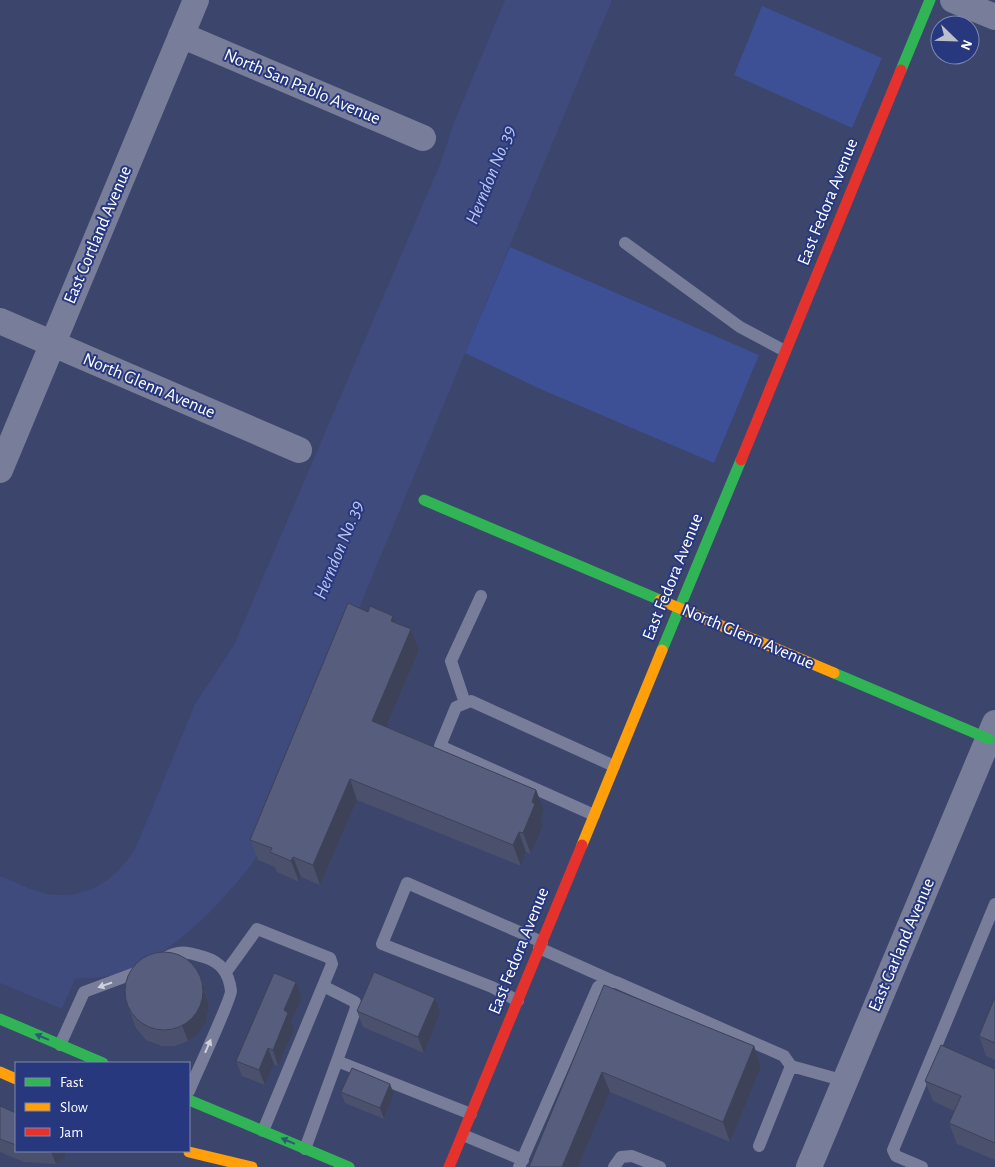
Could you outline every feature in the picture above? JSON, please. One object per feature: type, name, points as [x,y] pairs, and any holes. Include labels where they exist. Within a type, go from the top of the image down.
[{"type":"street","name":"East Cortland Avenue","points":[[0,470],[196,0]]},
{"type":"street","name":"East Fedora Avenue","points":[[449,1167],[930,0]]},
{"type":"street","points":[[953,0],[995,17]]},
{"type":"street","name":"North San Pablo Avenue","points":[[181,35],[423,138]]},
{"type":"street","name":"North Glenn Avenue","points":[[0,321],[299,450]]},
{"type":"street","name":"North Glenn Avenue","points":[[424,500],[678,608],[992,731]]},
{"type":"street","name":"East Garland Avenue","points":[[809,1167],[992,731]]},
{"type":"street","points":[[0,1019],[101,1062]]},
{"type":"street","points":[[0,1072],[15,1079]]},
{"type":"street","points":[[190,1100],[349,1167]]},
{"type":"street","points":[[187,1152],[223,1167]]},
{"type":"street","points":[[187,1152],[252,1167]]},
{"type":"lane","points":[[625,243],[740,327],[785,351]]},
{"type":"lane","points":[[465,703],[451,661],[481,596]]},
{"type":"lane","points":[[594,816],[440,746],[456,707],[471,701],[614,766]]},
{"type":"lane","points":[[518,1001],[492,987],[382,944],[407,882],[616,982],[784,1056],[791,1066],[845,1081]]},
{"type":"lane","points":[[922,1167],[896,1156],[893,1150],[995,904]]},
{"type":"lane","points":[[226,972],[257,929],[330,958],[332,964],[263,1131]]},
{"type":"lane","points":[[60,1045],[84,992],[137,974],[175,952],[190,952],[216,961],[226,972],[231,992],[190,1089]]},
{"type":"lane","points":[[463,1135],[521,1163],[598,987],[604,983],[616,982]]},
{"type":"lane","points":[[305,1149],[356,1008],[355,1002],[322,986]]},
{"type":"lane","points":[[336,1061],[471,1114]]},
{"type":"lane","points":[[759,1146],[791,1066]]},
{"type":"lane","points":[[614,1167],[621,1157],[632,1156],[660,1167]]},
{"type":"shaded area","points":[[762,6],[882,58],[852,128],[734,75]]},
{"type":"shaded area","points":[[510,247],[759,355],[714,463],[538,388],[465,353]]},
{"type":"water","name":"Herndon No. 39","points":[[505,0],[612,0],[254,861],[226,896],[190,931],[171,946],[130,970],[109,976],[75,979],[62,1009],[0,983],[0,876],[43,893],[72,894],[85,891],[109,879],[119,870],[136,847],[195,704],[234,645],[441,162],[453,125]]},
{"type":"building","points":[[348,603],[368,612],[370,606],[393,616],[391,621],[411,629],[372,721],[536,790],[532,802],[535,804],[523,833],[519,832],[513,845],[350,779],[313,865],[293,857],[291,861],[270,852],[272,848],[250,840]]},
{"type":"building","points":[[164,952],[179,955],[192,963],[200,976],[203,991],[200,1006],[192,1019],[179,1027],[164,1030],[149,1027],[136,1019],[128,1006],[125,991],[128,976],[136,963],[149,955]]},
{"type":"building","points":[[374,972],[435,998],[418,1037],[357,1011]]},
{"type":"building","points":[[274,973],[296,982],[284,1010],[288,1013],[273,1050],[268,1048],[259,1070],[236,1061]]},
{"type":"building","points":[[604,985],[754,1046],[723,1122],[602,1072],[562,1167],[529,1167]]},
{"type":"building","points":[[995,997],[995,1043],[979,1036]]},
{"type":"building","points":[[941,1045],[995,1069],[995,1143],[949,1123],[961,1096],[925,1081]]},
{"type":"building","points":[[352,1068],[390,1084],[380,1108],[341,1092]]},
{"type":"building","points":[[0,1106],[15,1113],[15,1145],[0,1139]]},
{"type":"traffic: fast","points":[[901,70],[930,0]]},
{"type":"traffic: fast","points":[[662,650],[741,460]]},
{"type":"traffic: fast","points":[[424,500],[660,600]]},
{"type":"traffic: fast","points":[[834,673],[989,739]]},
{"type":"traffic: fast","points":[[0,1019],[101,1062]]},
{"type":"traffic: fast","points":[[190,1100],[349,1167]]},
{"type":"traffic: slow","points":[[660,600],[834,673]]},
{"type":"traffic: slow","points":[[582,845],[662,650]]},
{"type":"traffic: slow","points":[[0,1072],[15,1079]]},
{"type":"traffic: slow","points":[[189,1152],[252,1167]]},
{"type":"traffic: jam","points":[[741,460],[901,70]]},
{"type":"traffic: jam","points":[[449,1167],[582,845]]}]
